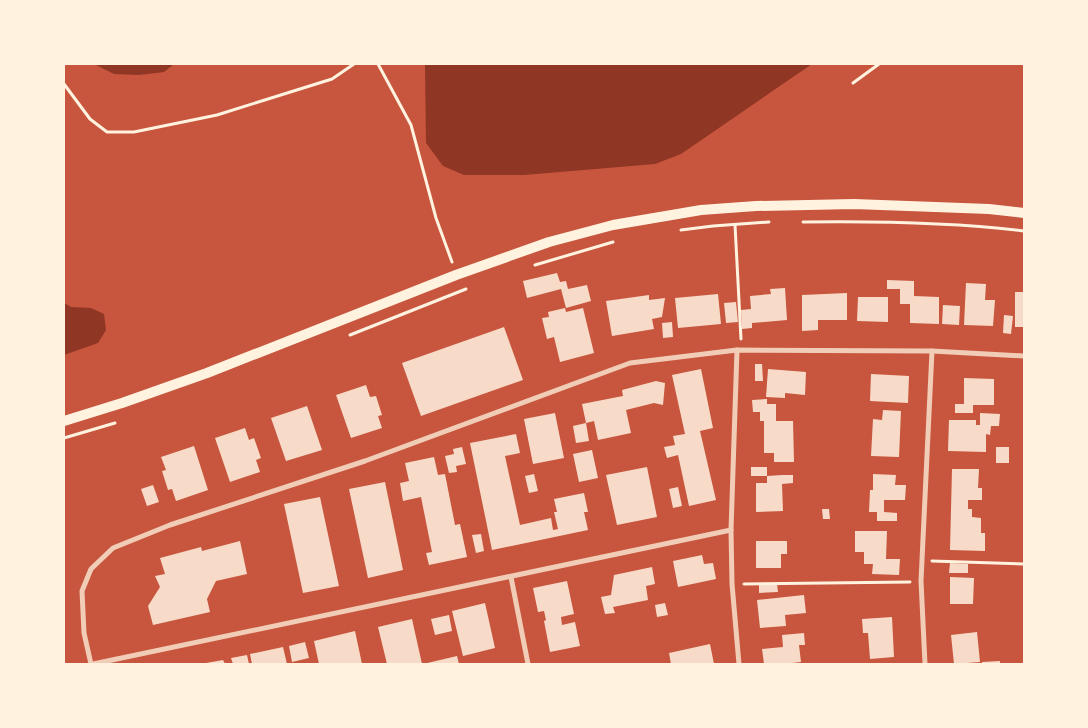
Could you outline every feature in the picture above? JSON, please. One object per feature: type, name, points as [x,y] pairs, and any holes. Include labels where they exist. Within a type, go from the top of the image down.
[{"type":"main road","points":[[64,421],[207,374],[456,275],[549,242],[613,225],[701,210],[756,206],[854,204],[989,209],[1024,213]]},
{"type":"street","points":[[739,350],[731,530],[732,584],[739,664]]},
{"type":"street","points":[[731,530],[92,664],[84,633],[82,591],[91,569],[113,548],[170,525],[365,461],[630,363],[739,350],[932,351],[1024,356]]},
{"type":"street","points":[[925,664],[920,582],[932,351]]},
{"type":"street","points":[[511,577],[528,664]]},
{"type":"path","points":[[64,84],[90,119],[107,132],[134,132],[218,115],[332,78],[354,64]]},
{"type":"path","points":[[378,64],[411,125],[436,218],[456,275]]},
{"type":"path","points":[[853,83],[879,64]]},
{"type":"path","points":[[798,222],[854,221],[994,227],[1024,231]]},
{"type":"path","points":[[678,231],[770,222]]},
{"type":"path","points":[[735,225],[739,350]]},
{"type":"path","points":[[530,266],[614,242]]},
{"type":"path","points":[[347,336],[470,288]]},
{"type":"path","points":[[64,438],[121,421]]},
{"type":"path","points":[[921,561],[1024,564]]},
{"type":"path","points":[[732,584],[920,582]]},
{"type":"shaded area","points":[[94,64],[174,64],[164,72],[139,75],[114,74]]},
{"type":"shaded area","points":[[425,64],[812,64],[681,154],[655,164],[524,175],[464,175],[443,166],[426,143]]},
{"type":"shaded area","points":[[64,303],[71,307],[91,308],[104,314],[106,330],[98,343],[64,355]]},
{"type":"building","points":[[557,273],[560,282],[566,281],[568,289],[587,285],[591,301],[566,308],[561,289],[527,298],[523,281]]},
{"type":"building","points":[[887,280],[914,281],[914,296],[939,297],[939,324],[910,323],[910,304],[900,304],[900,289],[887,289]]},
{"type":"building","points":[[966,283],[986,284],[985,300],[995,300],[993,326],[964,325]]},
{"type":"building","points":[[785,288],[787,320],[752,323],[752,328],[742,329],[741,310],[751,309],[750,296],[771,294],[770,289]]},
{"type":"building","points":[[1015,292],[1024,292],[1024,327],[1015,327]]},
{"type":"building","points":[[847,293],[847,320],[818,320],[818,330],[802,331],[802,295]]},
{"type":"building","points":[[718,294],[721,324],[678,328],[675,298]]},
{"type":"building","points":[[649,295],[649,300],[665,298],[662,317],[652,319],[654,329],[612,336],[606,301]]},
{"type":"building","points":[[858,297],[888,297],[888,322],[857,321]]},
{"type":"building","points":[[736,302],[738,322],[726,323],[724,303]]},
{"type":"building","points":[[943,305],[960,306],[959,325],[942,324]]},
{"type":"building","points":[[565,308],[566,312],[583,308],[594,353],[560,362],[554,337],[547,339],[542,318],[549,317],[548,312]]},
{"type":"building","points":[[1004,315],[1013,316],[1011,334],[1003,333]]},
{"type":"building","points":[[672,322],[673,337],[663,338],[662,323]]},
{"type":"building","points":[[504,327],[523,380],[421,416],[402,363]]},
{"type":"building","points":[[755,364],[762,364],[763,381],[755,381]]},
{"type":"building","points":[[701,369],[713,428],[700,431],[716,500],[689,506],[678,455],[667,458],[664,447],[675,445],[673,436],[685,434],[672,375]]},
{"type":"building","points":[[768,369],[806,372],[805,395],[785,393],[785,398],[766,397]]},
{"type":"building","points":[[871,374],[909,376],[908,403],[870,401]]},
{"type":"building","points":[[964,378],[994,379],[994,405],[973,405],[973,413],[955,413],[955,404],[964,404]]},
{"type":"building","points":[[656,381],[665,383],[663,405],[654,403],[626,410],[631,433],[598,440],[594,421],[586,423],[582,404],[623,396],[622,390]]},
{"type":"building","points":[[366,385],[370,397],[376,396],[382,415],[378,416],[382,428],[351,438],[336,395]]},
{"type":"building","points":[[767,399],[767,404],[776,404],[776,421],[793,421],[794,462],[774,462],[774,453],[764,453],[764,421],[760,421],[760,412],[753,412],[752,400]]},
{"type":"building","points":[[307,406],[322,450],[286,461],[271,418]]},
{"type":"building","points":[[883,410],[901,411],[899,457],[871,456],[873,419],[882,420]]},
{"type":"building","points":[[555,413],[564,458],[533,464],[524,419]]},
{"type":"building","points":[[980,413],[1000,414],[999,426],[991,426],[990,435],[986,434],[986,452],[948,451],[949,420],[976,420],[976,425],[980,425]]},
{"type":"building","points":[[586,423],[589,441],[576,443],[573,426]]},
{"type":"building","points":[[245,428],[249,440],[254,438],[261,458],[256,460],[260,472],[230,482],[215,438]]},
{"type":"building","points":[[516,434],[520,453],[505,456],[520,525],[551,518],[553,530],[558,529],[554,512],[557,512],[554,499],[584,493],[588,512],[584,512],[588,530],[492,550],[470,443]]},
{"type":"building","points":[[194,446],[208,490],[176,501],[172,489],[168,490],[162,471],[166,470],[161,457]]},
{"type":"building","points":[[462,447],[466,464],[456,466],[457,472],[449,473],[445,456],[454,454],[453,449]]},
{"type":"building","points":[[996,447],[1009,447],[1009,463],[996,463]]},
{"type":"building","points":[[592,450],[598,478],[579,482],[573,454]]},
{"type":"building","points":[[434,457],[438,475],[445,474],[455,525],[460,524],[467,557],[429,565],[426,553],[432,552],[421,497],[403,501],[400,483],[409,481],[405,463]]},
{"type":"building","points":[[647,467],[657,517],[617,525],[606,475]]},
{"type":"building","points":[[751,467],[767,467],[767,476],[751,476]]},
{"type":"building","points":[[952,469],[979,469],[978,488],[982,488],[982,500],[968,500],[968,509],[972,509],[972,517],[981,518],[981,533],[985,533],[985,551],[950,550]]},
{"type":"building","points":[[534,474],[538,491],[529,493],[525,476]]},
{"type":"building","points":[[873,474],[896,475],[895,485],[906,485],[905,500],[884,500],[884,512],[897,513],[897,521],[877,521],[877,512],[869,512],[870,490],[873,490]]},
{"type":"building","points":[[793,475],[793,483],[782,484],[783,511],[756,512],[756,483],[767,483],[767,476]]},
{"type":"building","points":[[385,482],[403,570],[368,578],[349,489]]},
{"type":"building","points":[[153,485],[159,502],[147,506],[141,489]]},
{"type":"building","points":[[678,487],[682,506],[673,508],[669,489]]},
{"type":"building","points":[[320,497],[339,586],[303,593],[284,504]]},
{"type":"building","points":[[822,509],[829,509],[830,519],[823,519]]},
{"type":"building","points":[[855,531],[887,531],[886,559],[900,559],[899,575],[872,574],[873,564],[864,564],[864,552],[855,552]]},
{"type":"building","points":[[481,534],[484,551],[476,553],[472,535]]},
{"type":"building","points":[[240,541],[247,574],[216,581],[207,599],[210,612],[153,625],[148,606],[160,587],[155,576],[165,574],[160,558],[201,547],[202,551]]},
{"type":"building","points":[[756,541],[787,541],[787,554],[781,554],[781,568],[756,568]]},
{"type":"building","points":[[702,555],[704,564],[713,563],[716,579],[678,587],[673,561]]},
{"type":"building","points":[[950,563],[968,564],[968,573],[949,573]]},
{"type":"building","points":[[652,567],[655,584],[646,586],[648,600],[613,607],[615,613],[605,614],[601,597],[611,595],[614,575]]},
{"type":"building","points":[[950,577],[974,578],[973,604],[950,604]]},
{"type":"building","points":[[567,581],[574,614],[561,617],[562,625],[575,622],[580,646],[550,652],[544,611],[538,612],[533,588]]},
{"type":"building","points":[[759,584],[777,584],[778,592],[759,593]]},
{"type":"building","points":[[804,595],[806,613],[785,615],[786,626],[760,628],[757,600]]},
{"type":"building","points":[[485,603],[495,648],[463,656],[452,611]]},
{"type":"building","points":[[665,603],[668,615],[657,617],[655,605]]},
{"type":"building","points":[[449,615],[452,631],[435,635],[431,619]]},
{"type":"building","points":[[892,617],[894,657],[870,659],[868,633],[863,633],[862,619]]},
{"type":"building","points":[[412,619],[422,664],[387,664],[378,627]]},
{"type":"building","points":[[355,631],[362,664],[319,664],[314,641]]},
{"type":"building","points":[[977,632],[980,662],[954,664],[951,635]]},
{"type":"building","points":[[804,633],[805,645],[799,645],[801,662],[792,664],[764,664],[762,649],[783,647],[782,635]]},
{"type":"building","points":[[305,642],[309,658],[292,662],[289,646]]},
{"type":"building","points":[[710,644],[714,664],[671,664],[669,653]]},
{"type":"building","points":[[283,647],[287,664],[252,664],[250,654]]},
{"type":"building","points":[[247,655],[249,664],[233,664],[231,658]]},
{"type":"building","points":[[457,656],[459,664],[423,664]]},
{"type":"building","points":[[223,660],[225,664],[206,664],[206,663]]},
{"type":"building","points":[[1000,661],[1000,664],[982,664],[982,662]]}]
